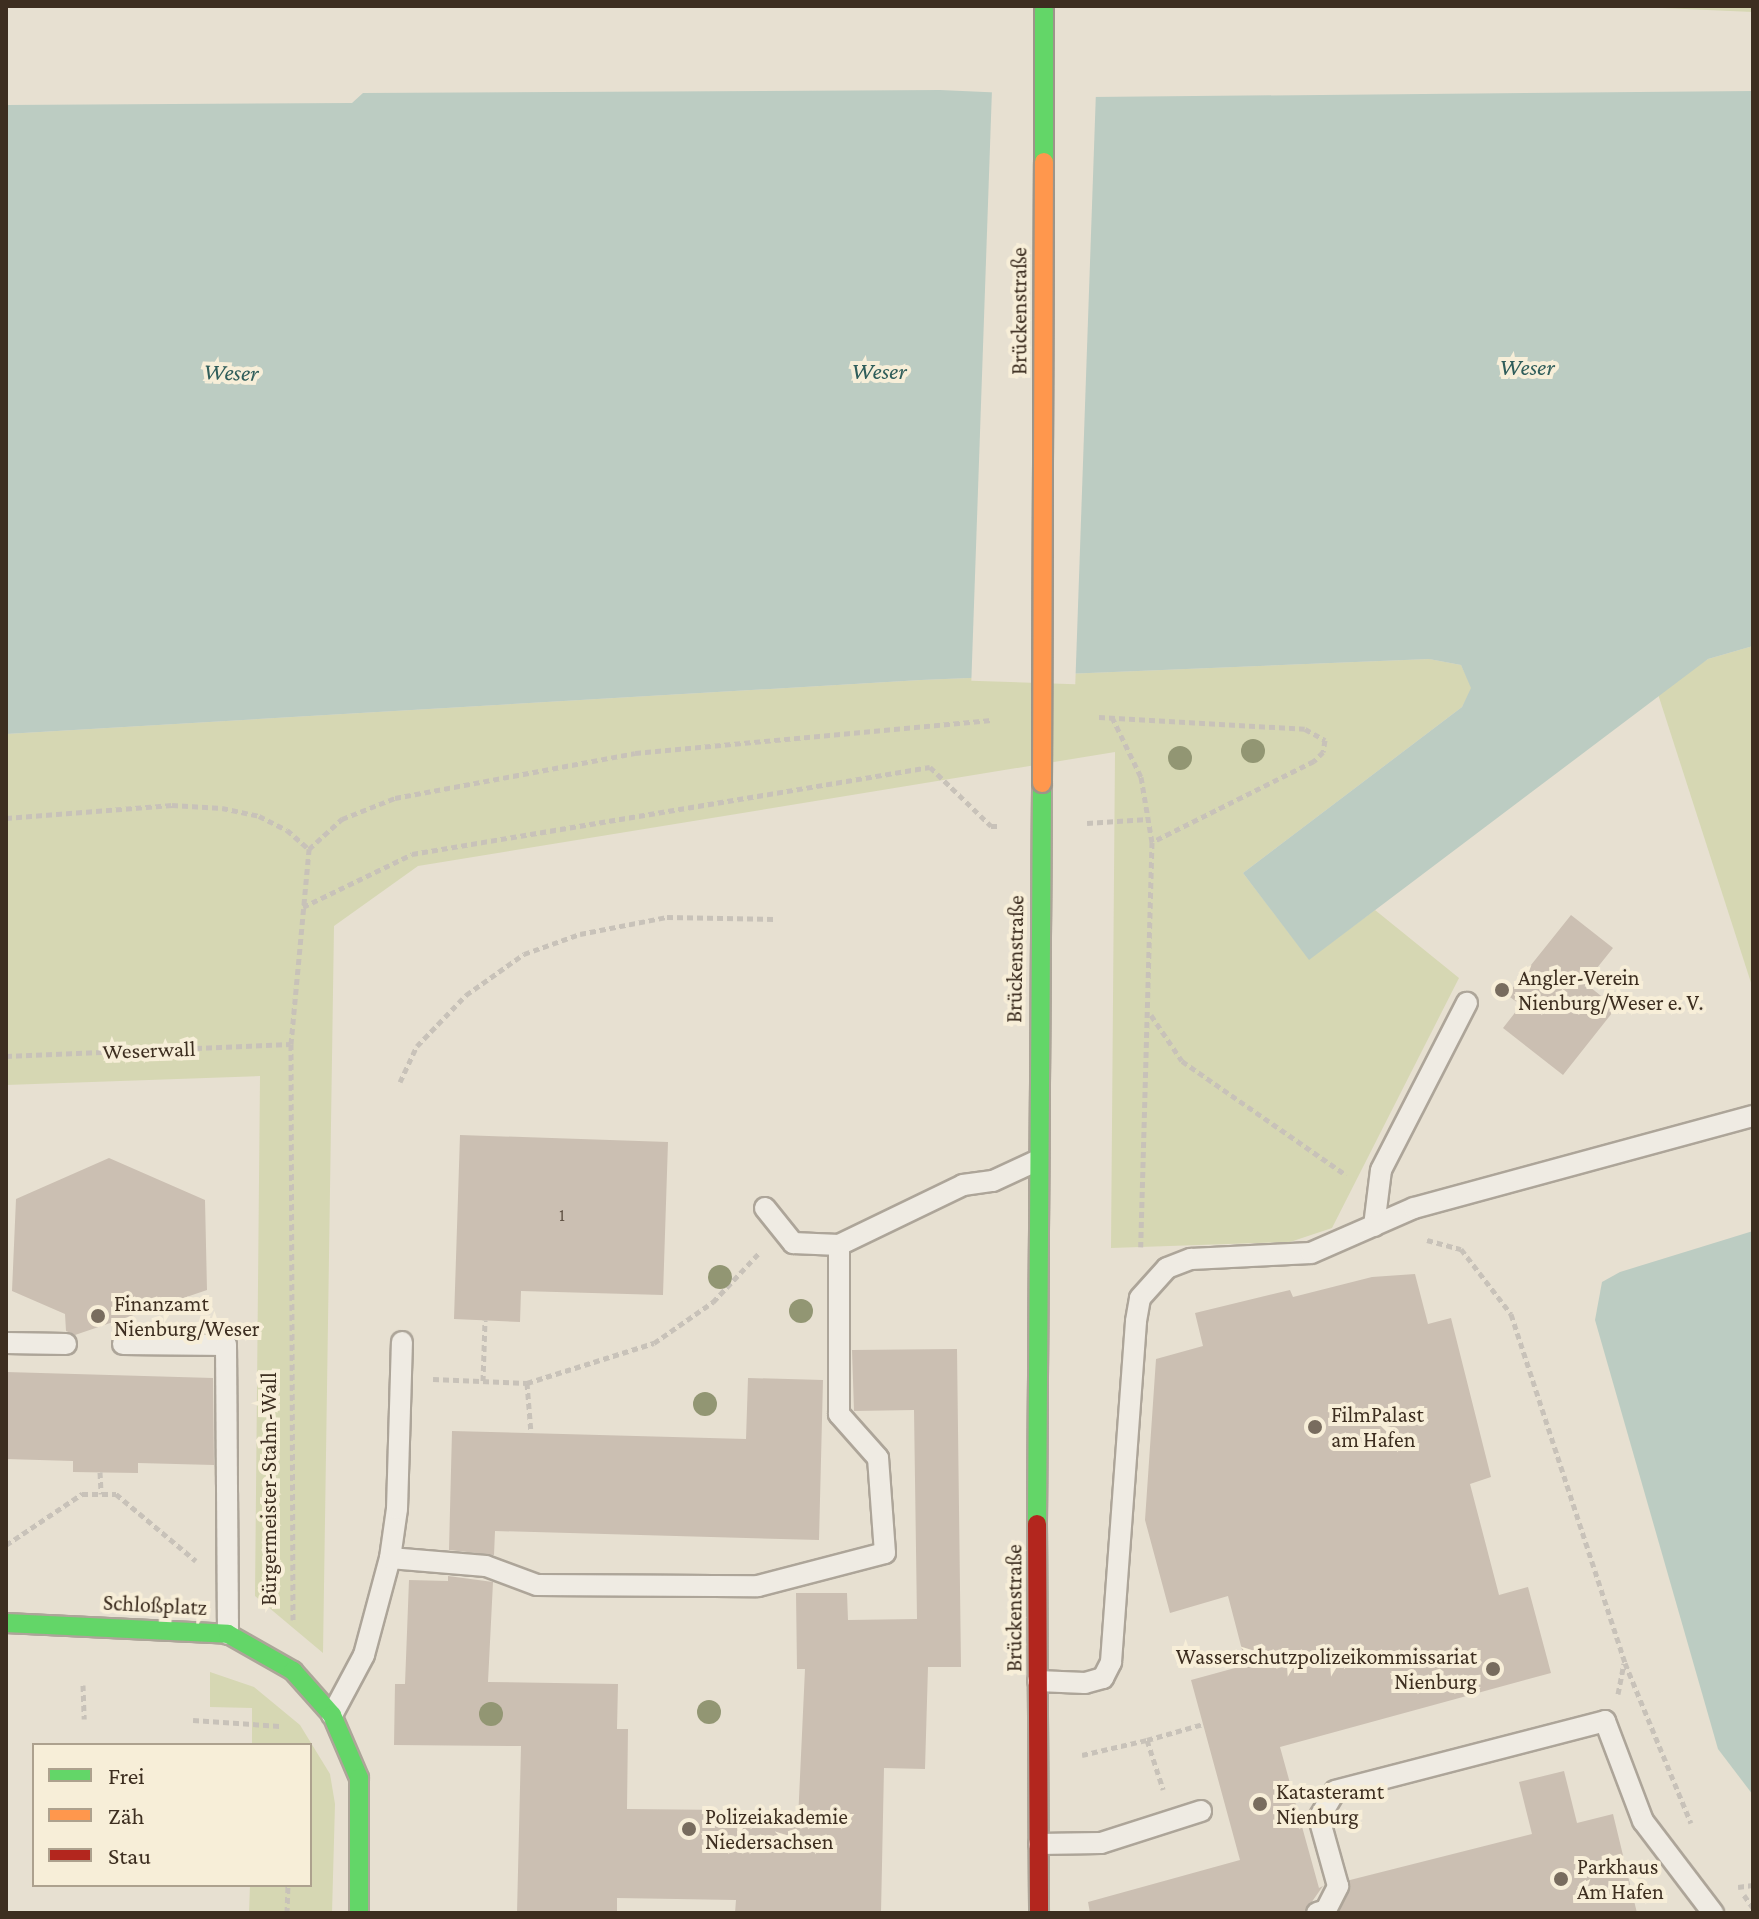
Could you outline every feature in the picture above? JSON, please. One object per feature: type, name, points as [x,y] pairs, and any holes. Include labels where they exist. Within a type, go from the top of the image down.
[{"type":"street","name":"Brückenstraße","points":[[1039,1913],[1036,1161],[1042,783],[1044,9]]},
{"type":"street","name":"Schloßplatz","points":[[6,1623],[228,1634],[293,1671]]},
{"type":"street","points":[[293,1671],[332,1715],[359,1778],[359,1913]]},
{"type":"lane","points":[[1374,1226],[1381,1170],[1467,1003]]},
{"type":"lane","points":[[1038,1681],[1085,1683],[1103,1678],[1111,1662],[1136,1321],[1140,1298],[1155,1278],[1191,1259],[1311,1253],[1414,1208],[1753,1116]]},
{"type":"lane","points":[[765,1208],[793,1243],[839,1245],[963,1185],[993,1181],[1036,1161]]},
{"type":"lane","points":[[390,1558],[486,1566],[537,1585],[758,1586],[885,1553],[878,1458],[839,1414],[839,1245]]},
{"type":"lane","points":[[332,1715],[364,1655],[390,1558],[397,1509],[402,1342]]},
{"type":"lane","points":[[6,1343],[66,1344]]},
{"type":"lane","points":[[123,1344],[226,1345],[228,1634]]},
{"type":"lane","points":[[1317,1913],[1326,1910],[1338,1886],[1319,1818],[1335,1791],[1605,1721],[1643,1821],[1713,1913]]},
{"type":"lane","points":[[1039,1844],[1101,1843],[1201,1811]]},
{"type":"path","points":[[1099,717],[1305,729],[1325,740],[1314,761],[1152,842]]},
{"type":"path","points":[[1112,717],[1141,777],[1152,842],[1151,1015],[1137,1239],[1155,1278]]},
{"type":"path","points":[[6,818],[172,805],[222,808],[259,816],[309,849],[342,819],[395,798],[590,761],[991,720]]},
{"type":"path","points":[[302,908],[412,854],[930,767],[991,826]]},
{"type":"path","points":[[1086,823],[1148,819]]},
{"type":"path","name":"Bürgermeister-Stahn-Wall","points":[[293,1671],[291,1044],[309,849]]},
{"type":"path","points":[[400,1082],[417,1046],[466,995],[524,954],[580,934],[667,917],[774,919]]},
{"type":"path","points":[[1151,1015],[1182,1061],[1356,1183],[1374,1226],[1461,1249],[1511,1314],[1625,1663],[1668,1777],[1698,1837]]},
{"type":"path","name":"Weserwall","points":[[6,1056],[291,1044]]},
{"type":"path","points":[[400,1377],[527,1383],[654,1343],[713,1302],[782,1229]]},
{"type":"path","points":[[483,1381],[485,1320]]},
{"type":"path","points":[[527,1383],[531,1433]]},
{"type":"path","points":[[100,1472],[101,1494]]},
{"type":"path","points":[[6,1545],[82,1494],[116,1494],[191,1560],[207,1563]]},
{"type":"path","points":[[83,1685],[84,1719]]},
{"type":"path","points":[[193,1720],[291,1727]]},
{"type":"path","points":[[1095,1754],[1203,1724]]},
{"type":"path","points":[[1147,1740],[1172,1820]]},
{"type":"path","points":[[1730,1877],[1753,1908]]},
{"type":"path","points":[[1738,1887],[1753,1885]]},
{"type":"path","points":[[287,1913],[288,1887]]},
{"type":"green space","points":[[1617,6],[1753,6],[1753,12]]},
{"type":"green space","points":[[1753,646],[1753,989],[1657,691],[1708,659]]},
{"type":"green space","points":[[1429,659],[1461,665],[1472,688],[1462,707],[1243,873],[1309,959],[1375,910],[1459,978],[1332,1228],[1290,1242],[1111,1248],[1115,752],[418,866],[334,926],[323,1653],[255,1596],[260,1076],[6,1085],[6,734],[921,680]]},
{"type":"green space","points":[[210,1672],[254,1687],[300,1725],[311,1743],[252,1743],[252,1708],[210,1707]]},
{"type":"green space","points":[[312,1745],[330,1774],[335,1804],[332,1913],[249,1913],[250,1887],[312,1887]]},
{"type":"water","name":"Weser","points":[[940,90],[1091,97],[1753,91],[1753,646],[1708,659],[1309,960],[1243,873],[1462,707],[1471,688],[1461,665],[1429,659],[921,680],[6,734],[6,105],[352,103],[363,93]]},
{"type":"water","points":[[1753,1231],[1753,1795],[1718,1749],[1595,1320],[1602,1282],[1620,1272]]},
{"type":"pier","points":[[992,89],[1096,93],[1075,684],[971,681]]},
{"type":"building","points":[[1571,915],[1613,948],[1585,983],[1616,1008],[1563,1075],[1503,1028],[1521,1005],[1507,995]]},
{"type":"building","points":[[460,1135],[668,1142],[663,1295],[521,1291],[520,1322],[454,1319]]},
{"type":"building","points":[[109,1158],[205,1200],[207,1290],[75,1335],[66,1331],[65,1314],[12,1291],[16,1199]]},
{"type":"building","points":[[1415,1274],[1428,1324],[1451,1318],[1491,1477],[1470,1484],[1499,1595],[1528,1587],[1551,1673],[1280,1747],[1319,1888],[1323,1886],[1304,1913],[1090,1913],[1088,1902],[1240,1860],[1191,1680],[1246,1665],[1228,1596],[1170,1613],[1145,1520],[1156,1359],[1203,1346],[1195,1313],[1290,1290],[1293,1297],[1372,1277]]},
{"type":"building","points":[[957,1349],[961,1667],[928,1667],[925,1769],[884,1768],[881,1913],[735,1913],[736,1900],[617,1898],[617,1913],[517,1913],[521,1746],[394,1745],[395,1684],[405,1684],[409,1580],[448,1581],[448,1576],[493,1582],[488,1682],[618,1684],[617,1729],[628,1729],[627,1809],[725,1810],[725,1818],[798,1820],[805,1669],[797,1669],[796,1593],[847,1593],[848,1620],[917,1619],[914,1410],[854,1411],[852,1350]]},
{"type":"building","points":[[6,1372],[213,1378],[214,1465],[138,1463],[138,1473],[73,1472],[73,1461],[6,1459]]},
{"type":"building","points":[[748,1378],[823,1380],[819,1540],[495,1531],[494,1555],[449,1550],[452,1431],[746,1439]]},
{"type":"building","points":[[1564,1771],[1577,1823],[1613,1814],[1637,1913],[1339,1913],[1350,1880],[1532,1834],[1519,1782]]},
{"type":"traffic: fast","points":[[1044,11],[1044,162]]},
{"type":"traffic: fast","points":[[1037,1524],[1042,783]]},
{"type":"traffic: fast","points":[[6,1623],[228,1634],[293,1671],[332,1715],[359,1778],[359,1913]]},
{"type":"traffic: jam","points":[[1037,1524],[1039,1913]]},
{"type":"traffic: slow","points":[[1042,783],[1044,162]]},
{"type":"place","name":"Angler-Verein Nienburg/Weser e. V.","points":[[1502,990]]},
{"type":"place","name":"Finanzamt Nienburg/Weser","points":[[98,1316]]},
{"type":"place","name":"FilmPalast am Hafen","points":[[1315,1427]]},
{"type":"place","name":"Wasserschutzpolizeikommissariat Nienburg","points":[[1493,1669]]},
{"type":"place","name":"Katasteramt Nienburg","points":[[1260,1804]]},
{"type":"place","name":"Polizeiakademie Niedersachsen","points":[[689,1829]]},
{"type":"place","name":"Parkhaus Am Hafen","points":[[1561,1879]]}]
